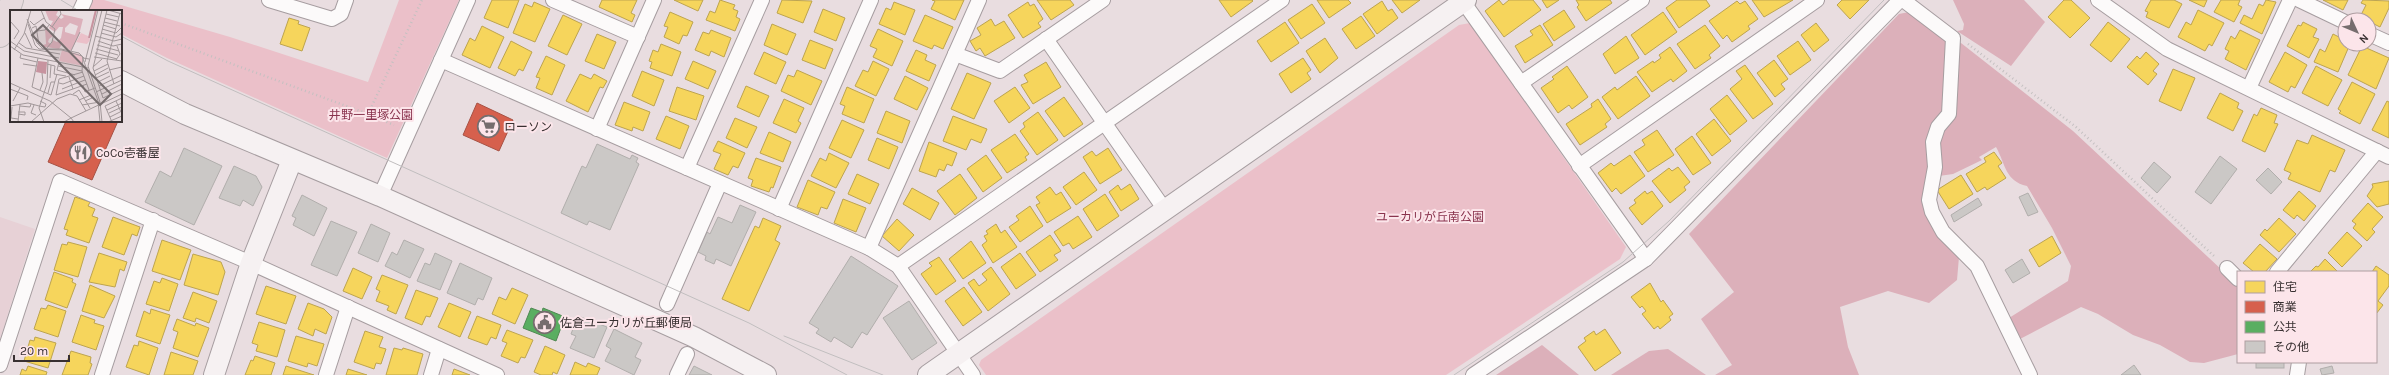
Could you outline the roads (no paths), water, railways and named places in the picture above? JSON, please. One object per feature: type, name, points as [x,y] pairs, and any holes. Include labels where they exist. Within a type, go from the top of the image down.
[{"type":"highway","points":[[0,36],[8,6]]},
{"type":"street","points":[[80,10],[85,0]]},
{"type":"street","points":[[270,0],[332,19],[341,14],[346,0]]},
{"type":"street","points":[[380,196],[468,0]]},
{"type":"street","points":[[553,0],[638,37]]},
{"type":"street","points":[[597,129],[654,0]]},
{"type":"street","points":[[687,168],[762,0]]},
{"type":"street","points":[[779,209],[871,0]]},
{"type":"street","points":[[868,248],[979,0]]},
{"type":"street","points":[[955,54],[1000,71],[1103,0]]},
{"type":"street","points":[[898,266],[1282,0]]},
{"type":"street","points":[[1521,84],[1642,0]]},
{"type":"street","points":[[1579,166],[1817,0]]},
{"type":"street","points":[[1473,375],[1646,259],[1900,0]]},
{"type":"street","points":[[1903,0],[1953,38],[1949,114],[1938,128],[1933,142],[1935,167],[1930,200],[1932,212],[1943,232],[1977,266],[2030,375]]},
{"type":"street","points":[[2098,0],[2167,49],[2383,154],[2278,271]]},
{"type":"street","points":[[2249,88],[2290,0]]},
{"type":"street","points":[[2299,0],[2337,18]]},
{"type":"street","points":[[928,375],[1464,1],[1521,84],[1646,259]]},
{"type":"street","points":[[2377,38],[2389,44]]},
{"type":"street","points":[[1046,39],[1165,210]]},
{"type":"street","points":[[441,60],[868,248],[898,266],[973,375]]},
{"type":"street","points":[[122,82],[185,114],[380,196],[694,337],[766,375]]},
{"type":"street","points":[[214,375],[251,263],[292,160]]},
{"type":"street","points":[[0,365],[60,181],[251,263],[497,375]]},
{"type":"street","points":[[667,304],[720,183]]},
{"type":"street","points":[[102,375],[153,220]]},
{"type":"street","points":[[2227,268],[2237,278]]},
{"type":"street","points":[[326,375],[348,307]]},
{"type":"street","points":[[431,375],[439,348]]},
{"type":"street","points":[[677,375],[687,354]]},
{"type":"street","points":[[2298,375],[2299,363]]},
{"type":"tram line","points":[[61,0],[77,10]]},
{"type":"tram line","points":[[1454,375],[1623,262],[1669,221],[1884,0]]},
{"type":"tram line","points":[[122,37],[168,61],[749,323],[847,375]]},
{"type":"tram line","points":[[784,336],[883,375]]},
{"type":"place","name":"ローソン","points":[[488,127]]},
{"type":"place","name":"CoCo壱番屋","points":[[80,153]]},
{"type":"place","name":"佐倉ユーカリが丘郵便局","points":[[544,323]]},
{"type":"park label","name":"井野一里塚公園","points":[[371,115]]},
{"type":"park label","name":"ユーカリが丘南公園","points":[[1430,217]]}]
